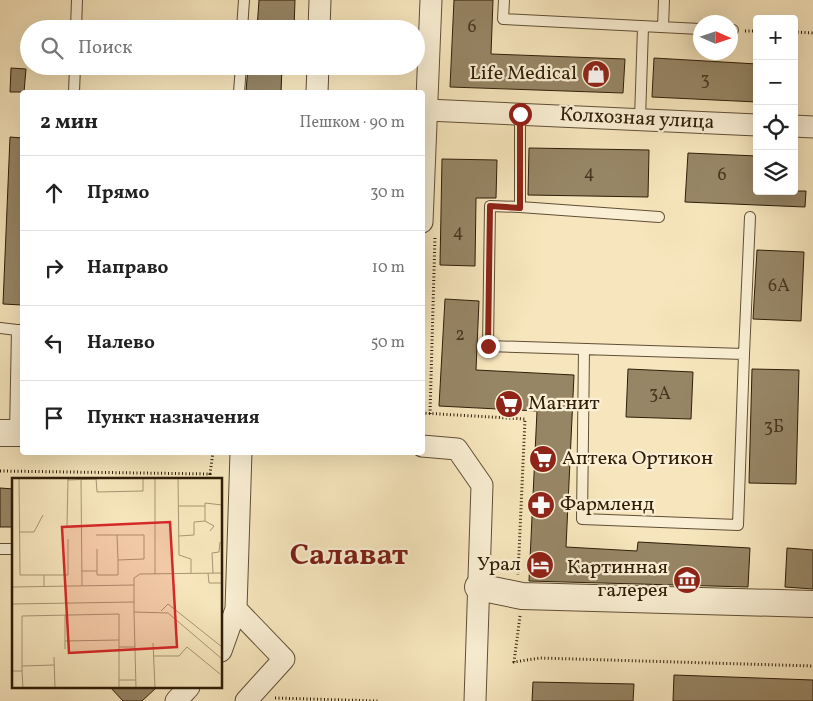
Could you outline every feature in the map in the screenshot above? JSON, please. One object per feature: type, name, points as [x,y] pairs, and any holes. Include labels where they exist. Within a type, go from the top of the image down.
[{"type":"street","points":[[319,20],[320,0]]},
{"type":"street","points":[[425,155],[430,0]]},
{"type":"street","points":[[317,90],[318,75]]},
{"type":"street","name":"Колхозная улица","points":[[427,110],[753,125]]},
{"type":"street","points":[[798,126],[813,127]]},
{"type":"street","points":[[425,446],[458,449],[482,485],[475,701]]},
{"type":"street","points":[[222,648],[236,609],[241,455]]},
{"type":"street","points":[[478,587],[522,596],[813,604]]},
{"type":"street","points":[[236,609],[284,659],[246,701]]},
{"type":"street","points":[[176,701],[188,688]]},
{"type":"lane","points":[[76,20],[77,0]]},
{"type":"lane","points":[[243,20],[244,0]]},
{"type":"lane","points":[[504,0],[503,19],[693,29]]},
{"type":"lane","points":[[663,27],[664,0]]},
{"type":"lane","points":[[640,119],[643,26]]},
{"type":"lane","points":[[74,90],[75,75]]},
{"type":"lane","points":[[240,90],[241,75]]},
{"type":"lane","points":[[520,114],[520,208]]},
{"type":"lane","points":[[659,217],[490,206],[488,346],[744,354]]},
{"type":"lane","points":[[584,349],[582,519],[738,525],[750,217]]},
{"type":"lane","points":[[0,328],[20,330],[12,433]]},
{"type":"path","points":[[798,32],[813,33]]},
{"type":"path","points":[[425,413],[526,419],[518,584],[522,596],[514,662],[540,658],[813,666]]},
{"type":"path","points":[[210,478],[213,455]]},
{"type":"path","points":[[0,471],[210,474]]},
{"type":"path","points":[[272,698],[378,701]]},
{"type":"building","points":[[259,0],[295,0],[294,20],[258,20]]},
{"type":"building","points":[[454,0],[493,0],[491,54],[625,59],[623,93],[450,87]]},
{"type":"building","points":[[654,58],[753,64],[753,102],[652,97]]},
{"type":"building","points":[[11,68],[20,69],[20,75],[25,75],[24,90],[10,92]]},
{"type":"building","points":[[247,75],[282,75],[281,90],[246,90]]},
{"type":"building","points":[[10,137],[20,138],[20,305],[3,304]]},
{"type":"building","points":[[529,148],[649,150],[648,197],[528,195]]},
{"type":"building","points":[[688,153],[753,156],[753,195],[798,195],[798,191],[806,191],[805,207],[685,202]]},
{"type":"building","points":[[442,159],[497,160],[496,198],[476,198],[475,266],[440,265]]},
{"type":"building","points":[[757,250],[804,252],[801,321],[753,319]]},
{"type":"building","points":[[445,299],[479,301],[476,370],[574,375],[566,547],[637,551],[638,542],[750,548],[748,587],[529,581],[537,411],[439,406]]},
{"type":"building","points":[[628,369],[693,372],[691,419],[626,417]]},
{"type":"building","points":[[752,369],[799,370],[796,484],[749,483]]},
{"type":"building","points":[[0,488],[12,489],[12,527],[0,527]]},
{"type":"building","points":[[787,548],[813,550],[813,589],[785,587]]},
{"type":"building","points":[[674,675],[813,680],[813,701],[673,701]]},
{"type":"building","points":[[533,682],[634,684],[633,701],[532,701]]},
{"type":"building","points":[[111,688],[156,688],[142,701],[123,701]]},
{"type":"place","name":"Life Medical","points":[[596,74]]},
{"type":"place","name":"Магнит","points":[[509,404]]},
{"type":"place","name":"Аптека Ортикон","points":[[543,459]]},
{"type":"place","name":"Фармленд","points":[[541,505]]},
{"type":"place","name":"Урал","points":[[540,565]]},
{"type":"place","name":"Картинная галерея","points":[[687,580]]},
{"type":"district","name":"Салават","points":[[349,556]]},
{"type":"route","points":[[488,346],[490,206],[520,208],[520,114]]}]
